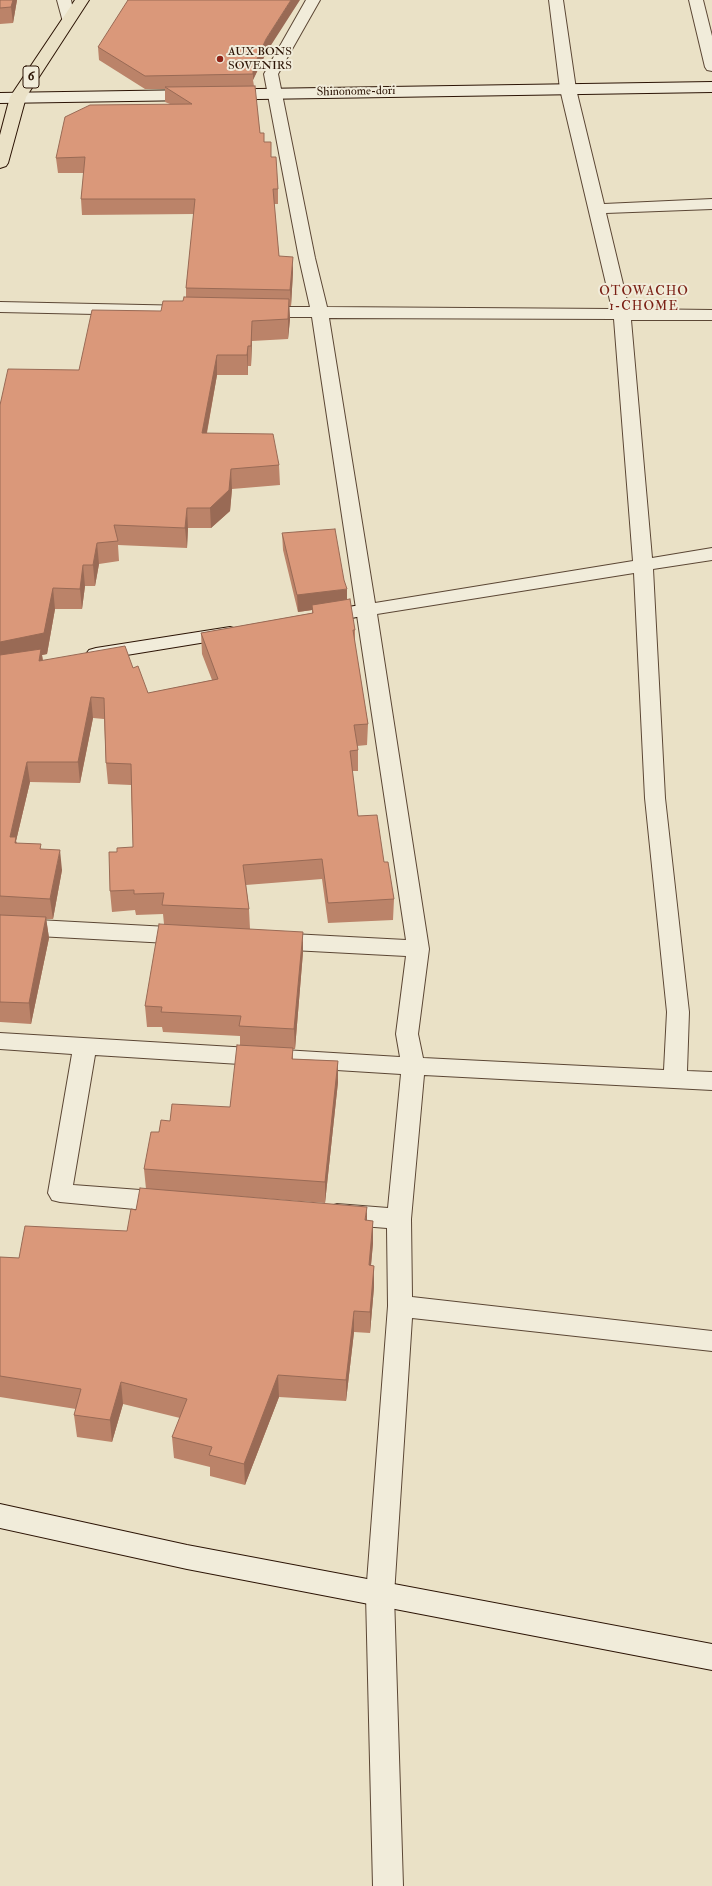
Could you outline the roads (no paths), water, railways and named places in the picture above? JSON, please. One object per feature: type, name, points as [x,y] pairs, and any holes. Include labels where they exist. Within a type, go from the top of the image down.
[{"type":"main road","name":"6","points":[[0,164],[18,97],[68,19],[82,0]]},
{"type":"street","points":[[64,0],[68,19]]},
{"type":"street","points":[[313,0],[271,74],[307,258],[320,313],[367,610],[418,949],[407,1034],[413,1066],[399,1219],[400,1306],[380,1595],[388,1886]]},
{"type":"street","points":[[556,0],[568,89],[622,314],[643,564],[655,798],[678,1012],[675,1079]]},
{"type":"street","points":[[696,0],[712,67]]},
{"type":"street","name":"Shinonome-dori","points":[[0,98],[712,87]]},
{"type":"street","points":[[597,209],[712,204]]},
{"type":"street","points":[[0,307],[209,311]]},
{"type":"street","points":[[241,312],[712,315]]},
{"type":"street","points":[[305,620],[712,554]]},
{"type":"street","points":[[78,657],[250,629]]},
{"type":"street","points":[[0,926],[205,937]]},
{"type":"street","points":[[252,940],[418,949]]},
{"type":"street","points":[[0,1041],[413,1066],[712,1081]]},
{"type":"street","points":[[85,1046],[60,1193],[186,1203]]},
{"type":"street","points":[[312,1213],[399,1219]]},
{"type":"street","points":[[400,1306],[712,1342]]},
{"type":"street","points":[[0,1516],[179,1555],[380,1595],[712,1657]]},
{"type":"place","name":"AUX BONS SOVENIRS","points":[[220,59]]},
{"type":"district","name":"OTOWACHO 1-CHOME","points":[[644,300]]}]
